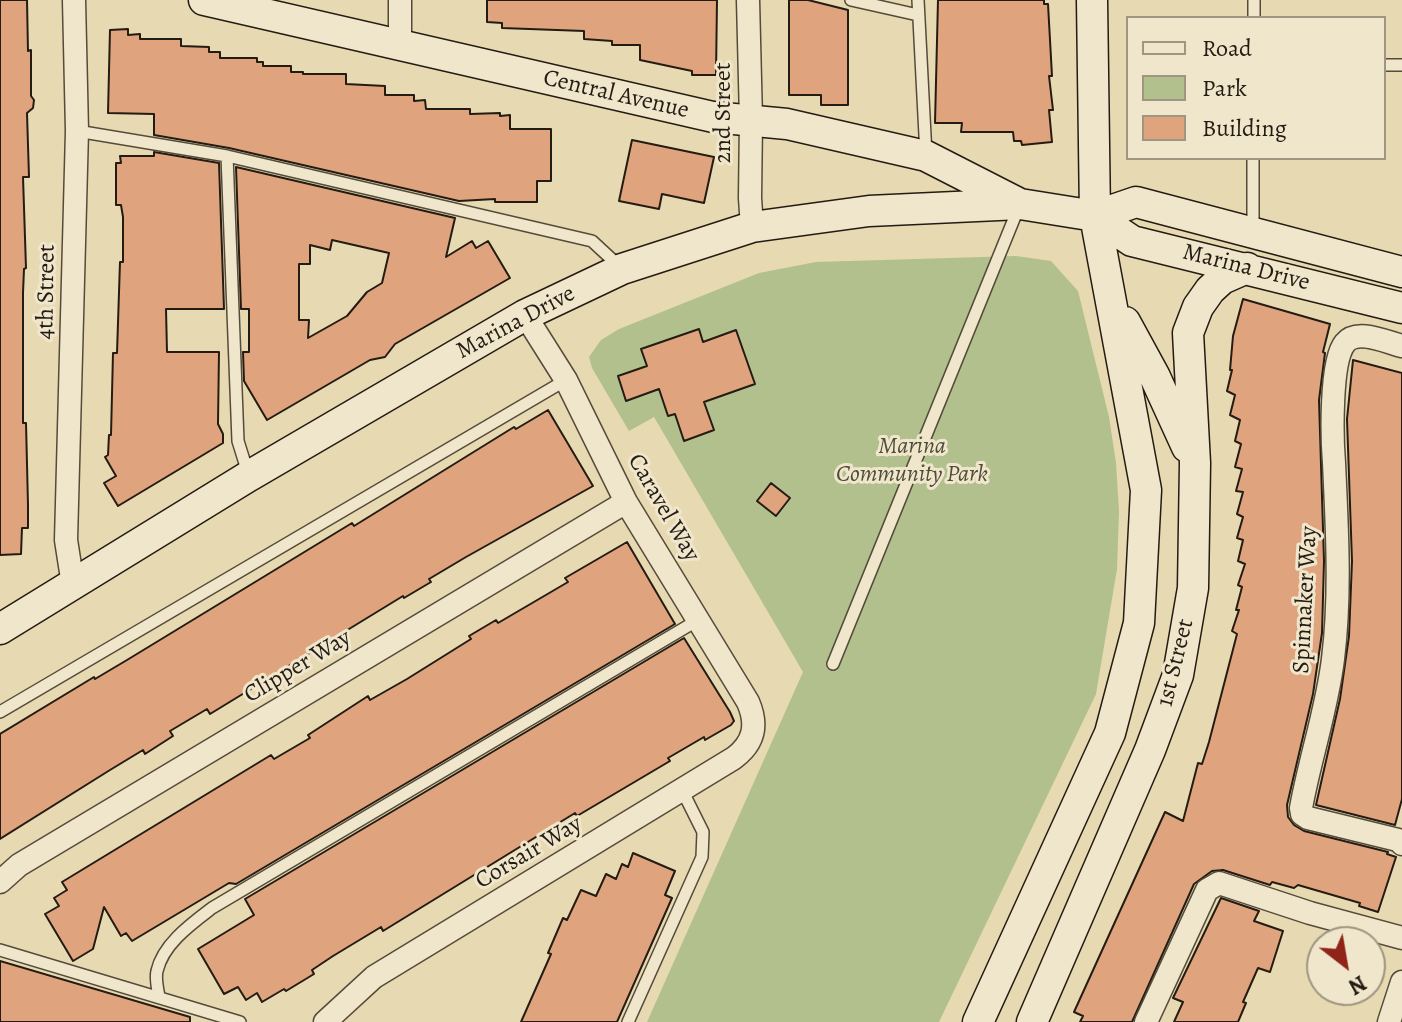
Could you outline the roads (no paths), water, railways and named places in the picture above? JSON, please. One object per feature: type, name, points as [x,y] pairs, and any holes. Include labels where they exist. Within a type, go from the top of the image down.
[{"type":"main road","name":"Central Avenue","points":[[204,0],[713,117],[787,124],[926,156],[1020,204]]},
{"type":"main road","name":"1st Street","points":[[978,1022],[1110,733],[1139,623],[1146,490],[1095,216],[1092,0]]},
{"type":"main road","name":"Marina Drive","points":[[1095,216],[1136,202],[1402,272]]},
{"type":"main road","name":"Marina Drive","points":[[0,629],[249,476],[525,315],[622,269],[752,227],[869,211],[1020,204],[1095,216],[1132,241],[1402,308]]},
{"type":"main road","points":[[1195,463],[1188,333],[1198,307],[1210,290],[1222,279],[1247,268]]},
{"type":"main road","name":"1st Street","points":[[1032,1022],[1150,750],[1178,675],[1193,588],[1195,463],[1155,377],[1112,298]]},
{"type":"street","name":"4th Street","points":[[73,585],[66,540],[77,131],[74,0]]},
{"type":"street","points":[[400,0],[400,46]]},
{"type":"street","name":"2nd Street","points":[[748,0],[752,227]]},
{"type":"street","name":"Caravel Way","points":[[525,315],[566,380],[626,502],[748,702],[755,726]]},
{"type":"street","name":"Spinnaker Way","points":[[1402,346],[1356,336],[1347,339],[1341,348],[1333,398],[1339,558],[1333,660],[1301,808],[1302,814],[1308,818],[1398,840],[1402,844]]},
{"type":"street","name":"Clipper Way","points":[[0,882],[19,865],[626,502]]},
{"type":"street","name":"Corsair Way","points":[[325,1022],[374,977],[745,750],[755,726]]},
{"type":"street","points":[[1146,1022],[1207,890],[1219,883],[1310,913],[1402,938]]},
{"type":"street","points":[[1389,1022],[1402,982]]},
{"type":"lane","points":[[851,0],[918,15]]},
{"type":"lane","points":[[918,0],[926,156]]},
{"type":"lane","points":[[77,131],[227,156],[592,241],[622,269]]},
{"type":"lane","points":[[227,156],[238,441],[249,476]]},
{"type":"lane","points":[[1253,160],[1253,232]]},
{"type":"lane","points":[[833,664],[1020,204]]},
{"type":"lane","points":[[0,712],[566,380]]},
{"type":"lane","points":[[159,997],[157,972],[169,948],[189,926],[212,908],[698,620]]},
{"type":"lane","points":[[628,1022],[702,857],[703,832],[682,790]]},
{"type":"lane","points":[[0,950],[240,1022]]},
{"type":"park label","name":"Marina Community Park","points":[[912,461]]}]
